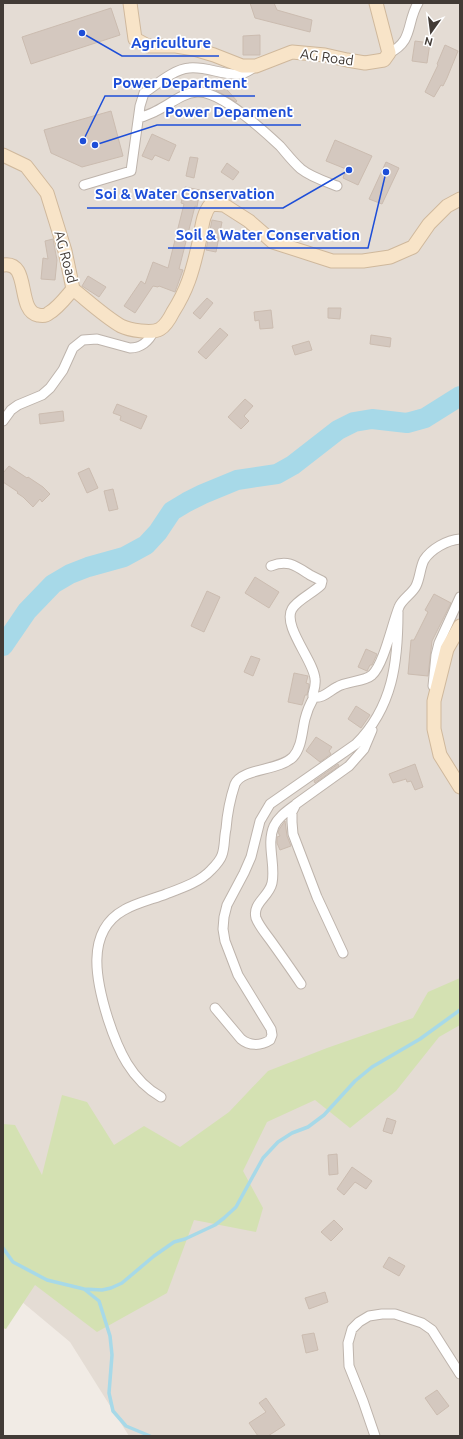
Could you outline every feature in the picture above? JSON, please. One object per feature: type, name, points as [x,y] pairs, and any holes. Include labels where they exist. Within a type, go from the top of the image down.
[{"type":"main road","name":"AG Road","points":[[130,3],[135,39],[148,46],[176,46],[194,49],[242,66],[256,66],[292,52],[325,54],[365,63],[384,60],[389,53]]},
{"type":"main road","points":[[376,3],[389,53]]},
{"type":"main road","name":"AG Road","points":[[3,155],[26,166],[47,193],[65,251],[73,289],[122,327],[153,332]]},
{"type":"main road","points":[[153,332],[160,329],[169,319],[184,295],[194,265],[203,218],[206,210],[211,204],[224,205],[249,221],[273,242],[332,261],[363,261],[390,257],[413,247],[429,224],[447,206],[460,199]]},
{"type":"main road","points":[[3,265],[8,264],[20,274],[28,307],[32,313],[37,315],[45,316],[51,313],[73,289]]},
{"type":"main road","points":[[460,626],[447,650],[434,701],[434,729],[440,755],[460,787]]},
{"type":"street","points":[[389,53],[401,45],[406,38],[418,3]]},
{"type":"street","points":[[84,185],[131,171],[144,93],[169,76],[188,68],[203,68],[228,74],[242,74],[256,66]]},
{"type":"street","points":[[139,118],[188,94],[198,91],[208,94],[222,99],[256,124],[281,148],[292,162],[302,170],[314,177],[336,186]]},
{"type":"street","points":[[3,421],[11,410],[18,405],[42,395],[50,388],[63,370],[73,348],[83,340],[97,339],[136,348],[150,339],[153,332]]},
{"type":"street","points":[[216,1008],[245,1043],[259,1044],[270,1040],[272,1035],[271,1029],[238,975],[225,941],[223,929],[227,905],[248,862],[260,821],[270,804],[356,744],[366,734],[389,693],[395,665],[399,606],[416,586],[424,560],[438,547],[447,542],[460,539]]},
{"type":"street","points":[[161,1097],[148,1090],[133,1072],[122,1054],[114,1036],[100,995],[96,969],[99,939],[113,918],[124,910],[182,888],[199,880],[210,871],[220,860],[223,854],[231,797],[236,783],[242,776],[248,773],[260,771],[286,762],[294,756],[300,743],[307,711],[314,697],[315,677],[293,629],[291,612],[292,608],[321,585],[322,581],[294,565],[278,563],[271,566]]},
{"type":"street","points":[[434,701],[433,688],[436,654],[439,643],[460,597]]},
{"type":"street","points":[[314,697],[318,698],[338,686],[366,678],[371,675],[380,662],[398,612]]},
{"type":"street","points":[[301,984],[258,923],[256,910],[258,904],[268,892],[272,884],[273,870],[271,834],[280,817],[349,766],[364,749],[378,714]]},
{"type":"street","points":[[296,804],[292,812],[293,834],[317,897],[343,953]]},
{"type":"street","points":[[375,1436],[349,1366],[348,1343],[352,1329],[359,1322],[369,1316],[395,1314],[422,1322],[432,1330],[460,1374]]},
{"type":"shaded area","points":[[3,3],[460,3],[460,1436],[129,1436],[70,1342],[3,1286]]},
{"type":"green space","points":[[460,978],[460,1025],[439,1037],[396,1091],[350,1128],[315,1100],[267,1122],[243,1171],[263,1208],[256,1232],[194,1220],[167,1293],[97,1332],[35,1285],[6,1329],[3,1328],[3,1124],[15,1125],[42,1175],[62,1095],[87,1102],[114,1145],[144,1126],[180,1147],[229,1112],[268,1071],[327,1048],[413,1018],[428,992]]},
{"type":"building","points":[[250,3],[274,3],[277,10],[312,20],[310,32],[255,18]]},
{"type":"building","points":[[111,8],[120,35],[31,64],[22,37]]},
{"type":"building","points":[[260,35],[260,55],[243,55],[243,36]]},
{"type":"building","points":[[415,41],[430,43],[427,63],[412,61]]},
{"type":"building","points":[[445,45],[458,51],[443,86],[441,85],[434,97],[425,92],[438,65],[437,64]]},
{"type":"building","points":[[221,83],[237,101],[236,102],[214,89]]},
{"type":"building","points":[[111,111],[123,156],[82,167],[51,153],[44,130]]},
{"type":"building","points":[[152,134],[176,145],[169,161],[155,155],[152,160],[142,156]]},
{"type":"building","points":[[335,140],[372,156],[358,185],[343,178],[346,169],[326,161]]},
{"type":"building","points":[[190,157],[198,158],[194,178],[186,176]]},
{"type":"building","points":[[386,162],[399,168],[382,204],[369,199]]},
{"type":"building","points":[[227,163],[239,172],[233,180],[221,172]]},
{"type":"building","points":[[185,187],[200,190],[197,207],[195,206],[179,269],[183,270],[175,292],[159,286],[153,286],[135,313],[124,306],[141,281],[145,284],[153,262],[168,268],[184,204],[181,203]]},
{"type":"building","points":[[212,220],[222,222],[216,252],[206,250]]},
{"type":"building","points":[[53,239],[57,260],[55,280],[41,279],[43,258],[48,259],[45,241]]},
{"type":"building","points":[[88,276],[106,287],[99,297],[82,286]]},
{"type":"building","points":[[207,298],[213,303],[200,319],[193,313]]},
{"type":"building","points":[[328,308],[341,308],[340,319],[328,318]]},
{"type":"building","points":[[271,310],[273,328],[260,329],[259,320],[255,321],[254,312]]},
{"type":"building","points":[[220,328],[228,335],[206,359],[198,352]]},
{"type":"building","points":[[371,335],[391,338],[390,347],[370,344]]},
{"type":"building","points":[[309,341],[312,350],[295,355],[292,346]]},
{"type":"building","points":[[245,399],[253,406],[244,416],[249,421],[241,429],[228,417]]},
{"type":"building","points":[[117,404],[147,416],[141,429],[120,420],[121,416],[113,413]]},
{"type":"building","points":[[63,411],[64,421],[40,424],[39,414]]},
{"type":"building","points":[[9,466],[43,487],[50,494],[42,502],[40,499],[33,507],[17,493],[18,492],[3,482],[3,473]]},
{"type":"building","points":[[89,468],[98,488],[87,493],[78,473]]},
{"type":"building","points":[[113,489],[118,509],[109,511],[104,491]]},
{"type":"building","points":[[255,577],[279,592],[269,608],[245,593]]},
{"type":"building","points":[[207,591],[220,597],[204,632],[191,626]]},
{"type":"building","points":[[434,594],[451,603],[432,641],[428,676],[408,674],[411,640],[414,640],[428,612],[425,610]]},
{"type":"building","points":[[366,649],[377,654],[372,665],[370,665],[367,671],[358,667]]},
{"type":"building","points":[[251,656],[260,659],[253,676],[244,672]]},
{"type":"building","points":[[294,673],[308,676],[306,683],[309,684],[309,686],[307,695],[305,695],[302,705],[288,702]]},
{"type":"building","points":[[356,706],[370,715],[361,728],[348,719]]},
{"type":"building","points":[[316,737],[332,747],[329,751],[331,754],[320,762],[306,751]]},
{"type":"building","points":[[338,764],[339,766],[315,783],[314,781]]},
{"type":"building","points":[[415,764],[423,787],[415,790],[411,781],[407,782],[406,779],[393,783],[389,774]]},
{"type":"building","points":[[285,821],[287,836],[291,846],[280,850],[277,843],[277,837],[280,836],[278,832]]},
{"type":"building","points":[[387,1118],[396,1121],[392,1134],[383,1131]]},
{"type":"building","points":[[337,1154],[338,1174],[329,1175],[328,1155]]},
{"type":"building","points":[[352,1167],[372,1181],[366,1189],[355,1182],[344,1195],[337,1189]]},
{"type":"building","points":[[334,1220],[343,1229],[331,1241],[321,1232]]},
{"type":"building","points":[[389,1257],[405,1266],[399,1276],[383,1267]]},
{"type":"building","points":[[325,1292],[328,1302],[309,1309],[305,1298]]},
{"type":"building","points":[[314,1333],[318,1350],[306,1353],[302,1335]]},
{"type":"building","points":[[437,1390],[449,1406],[437,1415],[425,1398]]},
{"type":"building","points":[[266,1398],[285,1425],[268,1436],[258,1436],[249,1423],[266,1412],[259,1403]]},
{"type":"waterway","points":[[3,646],[27,611],[53,584],[70,574],[88,567],[124,557],[146,545],[158,532],[172,511],[187,502],[237,480],[277,474],[293,465],[338,430],[354,422],[372,419],[407,423],[425,418],[460,396]]},
{"type":"waterway","points":[[84,1289],[102,1290],[122,1283],[154,1256],[174,1242],[185,1239],[215,1225],[236,1207],[263,1158],[278,1142],[292,1133],[308,1127],[324,1115],[355,1081],[372,1067],[420,1039],[460,1010]]},
{"type":"waterway","points":[[3,1248],[13,1262],[47,1280],[84,1289],[99,1301],[110,1336],[112,1355],[109,1393],[113,1411],[126,1426],[150,1436]]},
{"type":"place","name":"Agriculture","points":[[82,33]]},
{"type":"place","name":"Power Department","points":[[83,141]]},
{"type":"place","name":"Power Deparment","points":[[95,145]]},
{"type":"place","name":"Soi & Water Conservation","points":[[349,170]]},
{"type":"place","name":"Soil & Water Conservation","points":[[386,172]]}]
